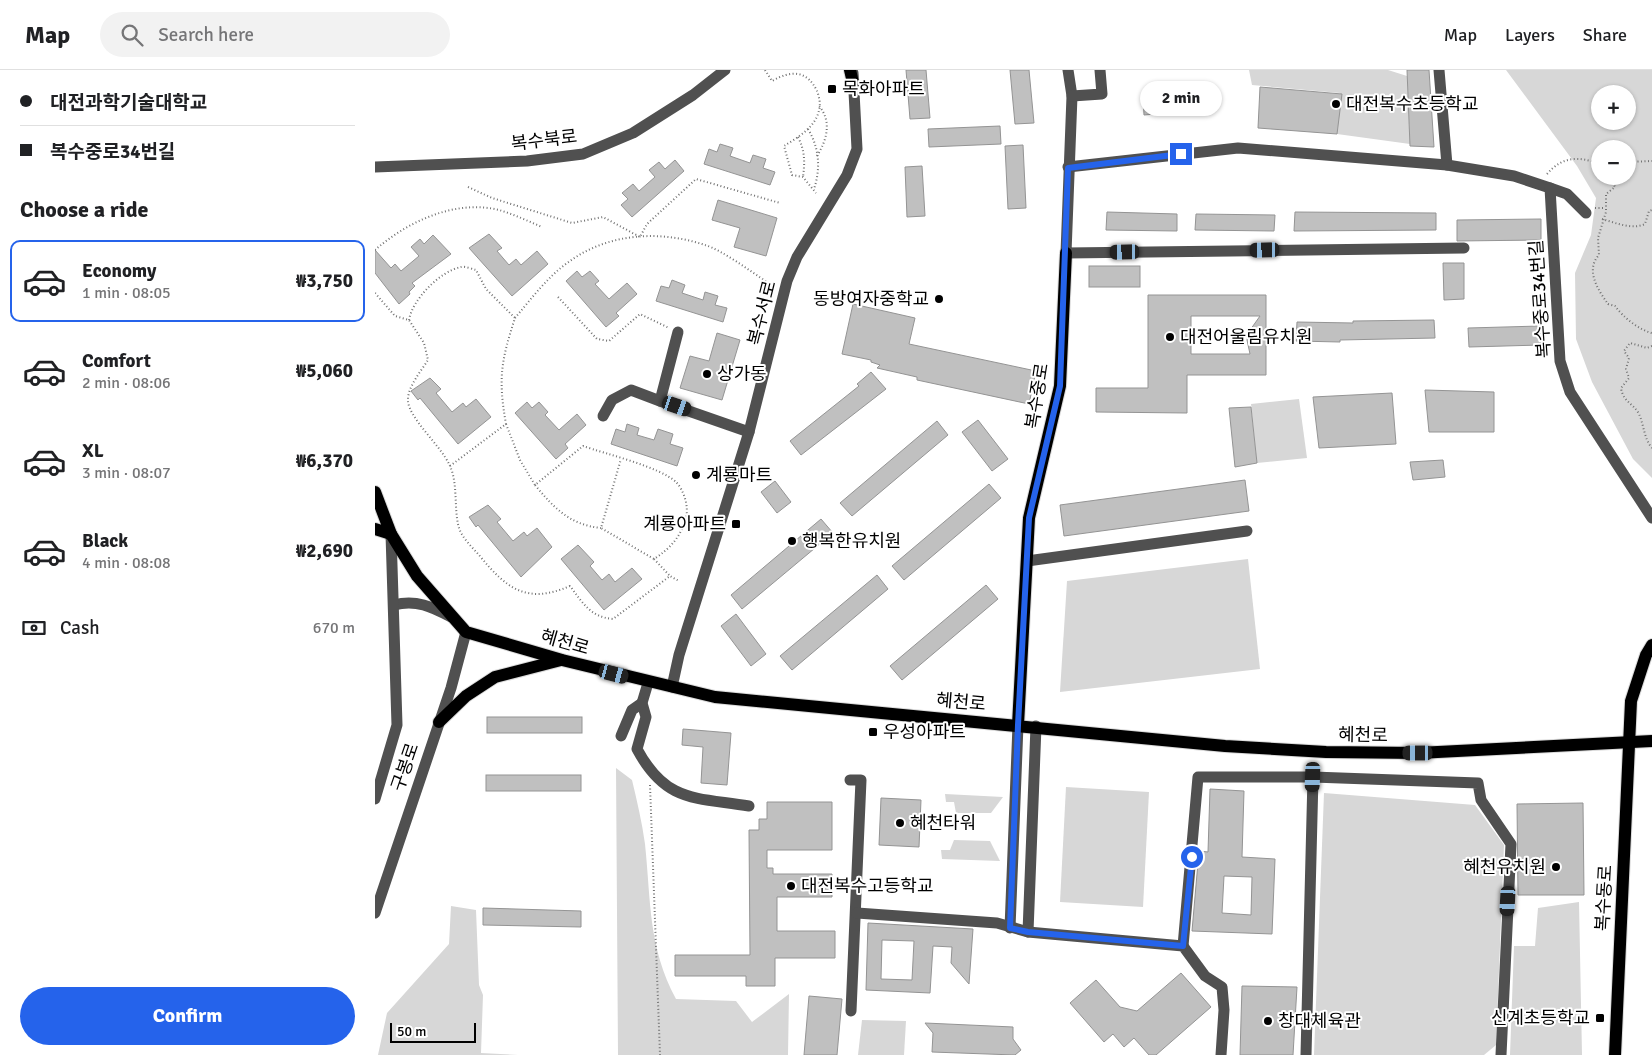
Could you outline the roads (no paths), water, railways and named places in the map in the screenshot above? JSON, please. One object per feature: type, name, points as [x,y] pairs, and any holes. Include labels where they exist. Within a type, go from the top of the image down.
[{"type":"main road","name":"복수중로","points":[[1018,725],[1029,518],[1060,386],[1066,253]]},
{"type":"main road","points":[[375,492],[391,534],[417,576],[466,632]]},
{"type":"main road","points":[[375,529],[391,534]]},
{"type":"main road","name":"혜천로","points":[[466,632],[648,683],[715,698],[1036,726],[1225,746],[1326,752],[1418,753],[1652,741]]},
{"type":"main road","points":[[1629,743],[1631,701],[1646,655],[1652,645]]},
{"type":"main road","points":[[439,722],[466,696],[495,677],[562,660]]},
{"type":"main road","name":"복수동로","points":[[1615,1055],[1629,743]]},
{"type":"street","name":"복수북로","points":[[375,167],[527,161],[583,154],[633,133],[693,95],[725,70]]},
{"type":"street","name":"복수중로","points":[[1066,253],[1072,96],[1068,70]]},
{"type":"street","points":[[1072,96],[1102,94],[1100,70]]},
{"type":"street","points":[[1439,70],[1447,165]]},
{"type":"street","name":"복수서로","points":[[672,687],[679,655],[749,432],[787,280],[797,257],[847,175],[857,149],[852,74]]},
{"type":"street","points":[[1068,168],[1238,148],[1447,165],[1514,176],[1567,194],[1586,213]]},
{"type":"street","name":"복수중로34번길","points":[[1546,187],[1560,361],[1570,392],[1652,518]]},
{"type":"street","points":[[1066,253],[1464,248]]},
{"type":"street","points":[[660,401],[678,332]]},
{"type":"street","points":[[603,416],[612,400],[631,390],[749,432]]},
{"type":"street","points":[[1027,561],[1247,531]]},
{"type":"street","points":[[375,799],[397,725],[391,534]]},
{"type":"street","points":[[394,605],[406,602],[420,603],[455,619]]},
{"type":"street","name":"구봉로","points":[[375,913],[439,722],[466,632]]},
{"type":"street","points":[[648,683],[642,703],[645,716],[637,749],[649,769],[663,785],[678,794],[749,806]]},
{"type":"street","points":[[621,736],[632,710],[642,703]]},
{"type":"street","points":[[1010,928],[1018,725]]},
{"type":"street","points":[[1028,932],[1036,726]]},
{"type":"street","points":[[1221,1055],[1224,1010],[1221,987],[1205,976],[1183,946],[1198,777],[1313,777],[1478,783],[1481,800],[1511,844],[1501,1055]]},
{"type":"street","points":[[1306,1055],[1313,777]]},
{"type":"street","points":[[851,780],[861,780],[857,913],[851,1011]]},
{"type":"street","points":[[857,913],[997,923],[1028,932],[1183,946]]},
{"type":"place","name":"목화아파트","points":[[832,89]]},
{"type":"place","name":"대전복수초등학교","points":[[1336,104]]},
{"type":"place","name":"동방여자중학교","points":[[939,299]]},
{"type":"place","name":"대전어울림유치원","points":[[1170,337]]},
{"type":"place","name":"상가동","points":[[707,374]]},
{"type":"place","name":"계룡마트","points":[[696,475]]},
{"type":"place","name":"계룡아파트","points":[[736,524]]},
{"type":"place","name":"행복한유치원","points":[[792,541]]},
{"type":"place","name":"우성아파트","points":[[873,732]]},
{"type":"place","name":"혜천타워","points":[[900,823]]},
{"type":"place","name":"혜천유치원","points":[[1556,867]]},
{"type":"place","name":"대전복수고등학교","points":[[791,886]]},
{"type":"place","name":"신계초등학교","points":[[1600,1018]]},
{"type":"place","name":"창대체육관","points":[[1268,1021]]}]
